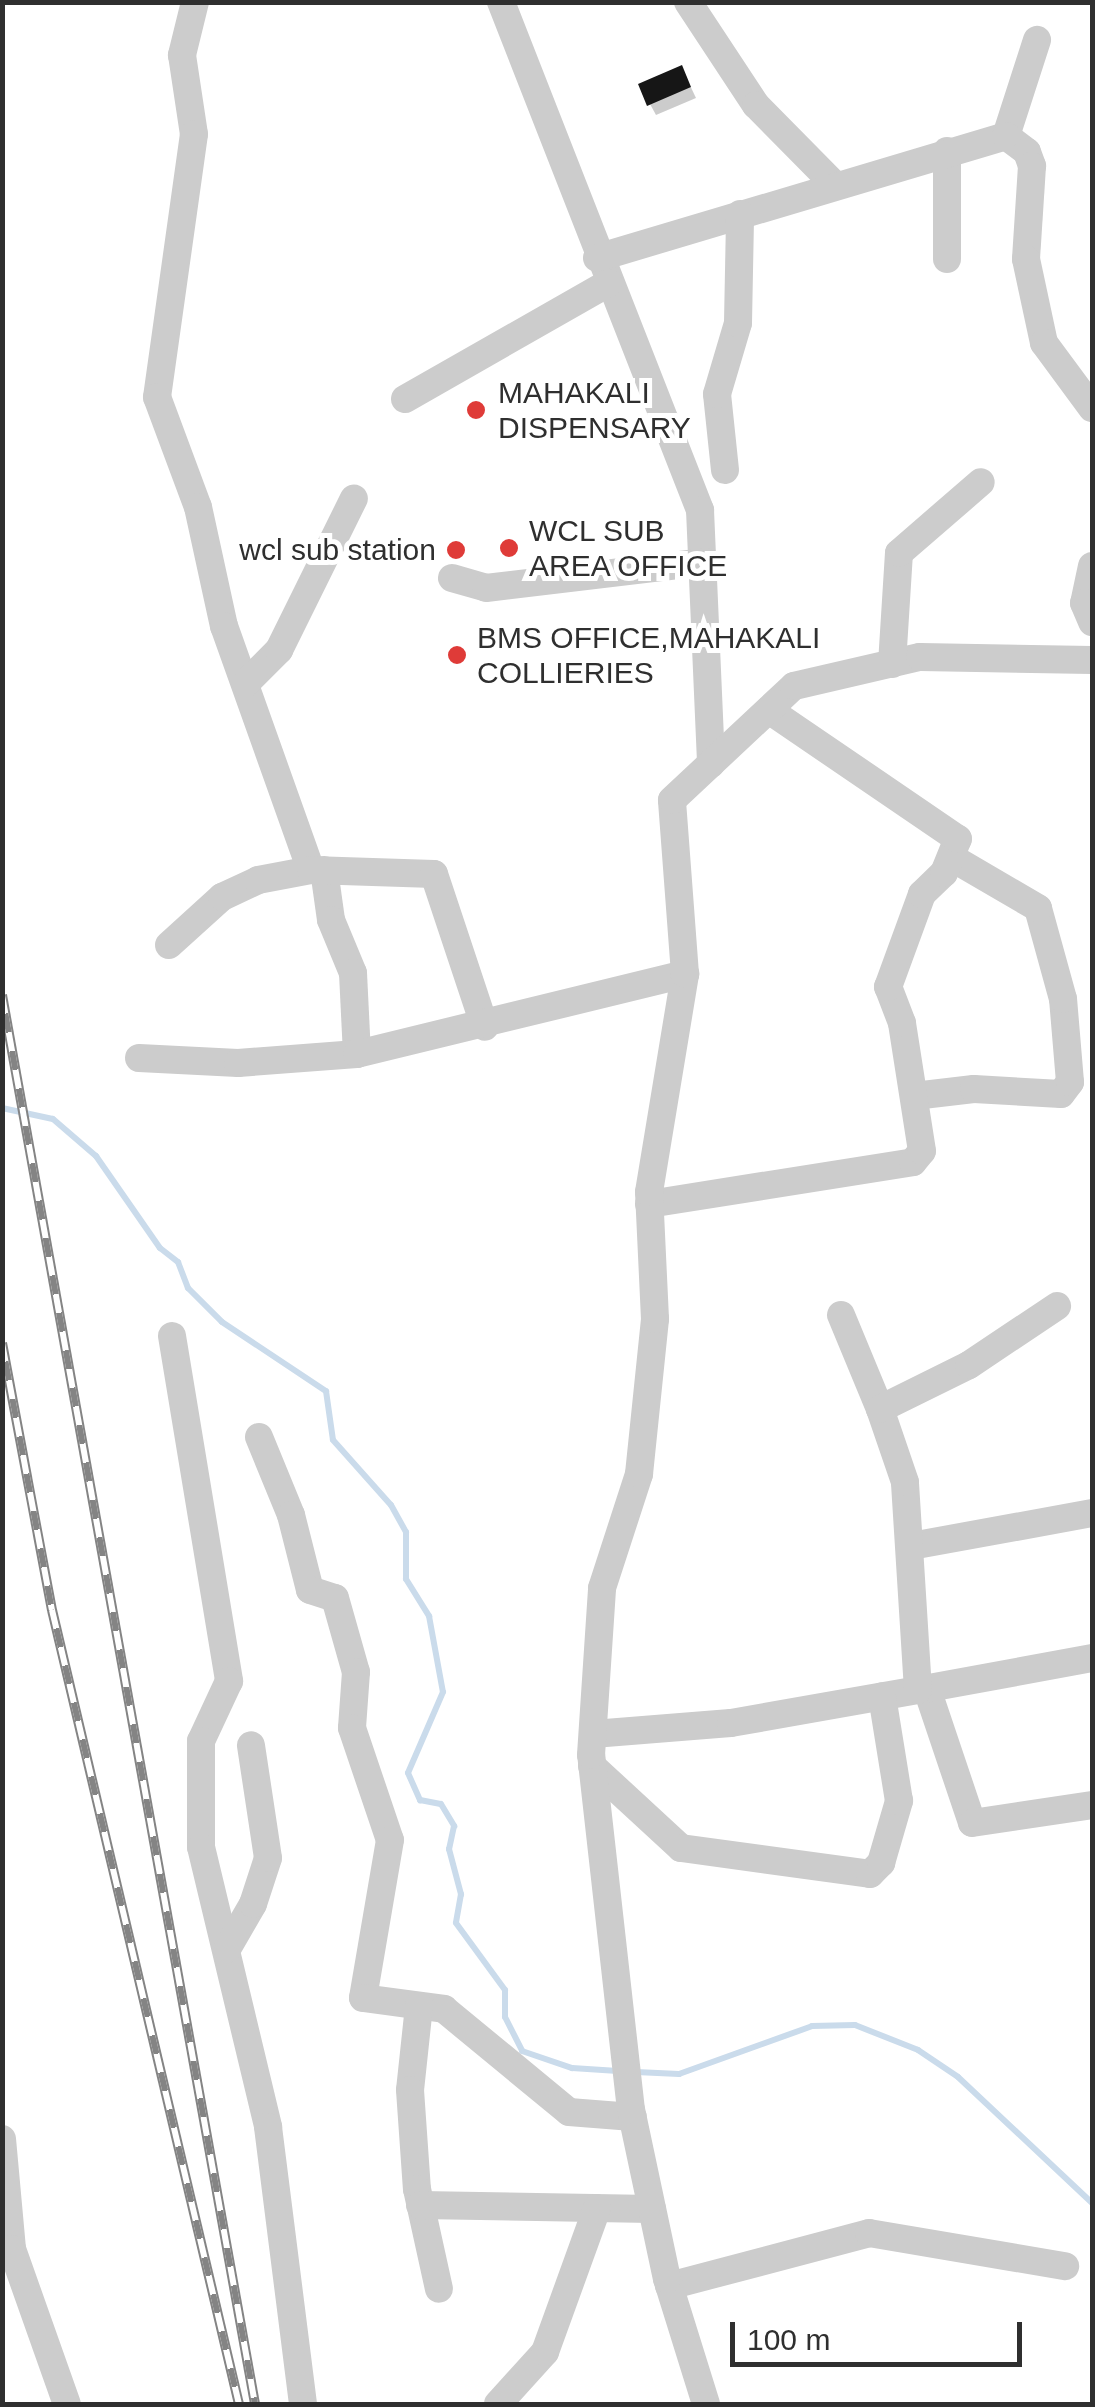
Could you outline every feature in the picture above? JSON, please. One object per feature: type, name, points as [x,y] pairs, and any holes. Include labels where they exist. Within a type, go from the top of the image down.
[{"type":"street","points":[[194,2],[182,56],[195,125],[157,397],[198,507],[220,614],[318,870],[352,973],[357,1054]]},
{"type":"street","points":[[501,2],[603,270],[693,488],[706,562],[711,764]]},
{"type":"street","points":[[688,2],[756,105],[834,184]]},
{"type":"street","points":[[1006,136],[1038,40]]},
{"type":"street","points":[[405,399],[603,270],[740,214],[1006,136]]},
{"type":"street","points":[[1006,136],[1028,152],[1032,166],[1026,259],[1044,344],[1092,408]]},
{"type":"street","points":[[947,151],[947,259]]},
{"type":"street","points":[[725,470],[717,394],[738,323],[740,214]]},
{"type":"street","points":[[892,664],[899,553],[981,482]]},
{"type":"street","points":[[246,683],[279,650],[354,498]]},
{"type":"street","points":[[452,578],[486,588],[706,562]]},
{"type":"street","points":[[1092,566],[1084,602],[1092,622]]},
{"type":"street","points":[[706,2404],[670,2286],[632,2113],[620,2043],[592,1766],[602,1588],[639,1474],[654,1319],[649,1204],[685,974],[672,800],[794,686],[920,657],[1092,660]]},
{"type":"street","points":[[649,1204],[913,1162],[923,1144],[902,1023],[888,986],[922,894],[952,858],[956,836],[769,710]]},
{"type":"street","points":[[914,1096],[974,1089],[1061,1094],[1070,1082],[1063,998],[1038,908],[952,858]]},
{"type":"street","points":[[169,944],[237,888],[318,870],[434,874],[485,1027]]},
{"type":"street","points":[[139,1058],[238,1064],[357,1054],[485,1027],[685,974]]},
{"type":"street","points":[[880,1410],[969,1365],[1057,1306]]},
{"type":"street","points":[[841,1315],[905,1482],[922,1689],[972,1824],[1092,1805]]},
{"type":"street","points":[[172,1336],[229,1681],[200,1748],[201,1846],[268,2126],[304,2404]]},
{"type":"street","points":[[258,1437],[291,1515],[310,1590],[335,1598],[356,1672],[352,1728],[390,1840],[361,1993],[368,2001],[451,2014],[569,2112],[632,2113]]},
{"type":"street","points":[[910,1546],[1092,1512]]},
{"type":"street","points":[[593,1734],[731,1723],[1092,1658]]},
{"type":"street","points":[[592,1766],[681,1848],[870,1874],[881,1862],[899,1801],[882,1696]]},
{"type":"street","points":[[227,1949],[254,1904],[268,1858],[251,1745]]},
{"type":"street","points":[[419,2006],[410,2090],[420,2205],[439,2288]]},
{"type":"street","points":[[2,2139],[12,2250],[67,2404]]},
{"type":"street","points":[[420,2205],[652,2209]]},
{"type":"street","points":[[498,2404],[546,2352],[597,2208]]},
{"type":"street","points":[[670,2286],[869,2233],[1065,2266]]},
{"type":"building","points":[[682,65],[691,87],[647,106],[638,84]]},
{"type":"waterway","points":[[2,1108],[53,1119],[96,1156],[160,1248],[178,1262],[188,1288],[222,1322],[326,1391],[333,1440],[391,1505],[406,1532],[406,1579],[429,1616],[443,1692],[408,1773],[420,1800],[441,1804],[454,1826],[449,1849],[461,1894],[456,1923],[505,1990],[505,2017],[522,2051],[572,2068],[618,2071]]},
{"type":"waterway","points":[[636,2072],[679,2074],[812,2026],[855,2025],[918,2050],[958,2077],[1092,2203]]},
{"type":"railway","points":[[2,995],[255,2404]]},
{"type":"railway","points":[[2,1343],[52,1610],[239,2404]]},
{"type":"place","name":"MAHAKALI DISPENSARY","points":[[476,410]]},
{"type":"place","name":"WCL SUB AREA OFFICE","points":[[509,548]]},
{"type":"place","name":"wcl sub station","points":[[456,550]]},
{"type":"place","name":"BMS OFFICE,MAHAKALI COLLIERIES","points":[[457,655]]}]
